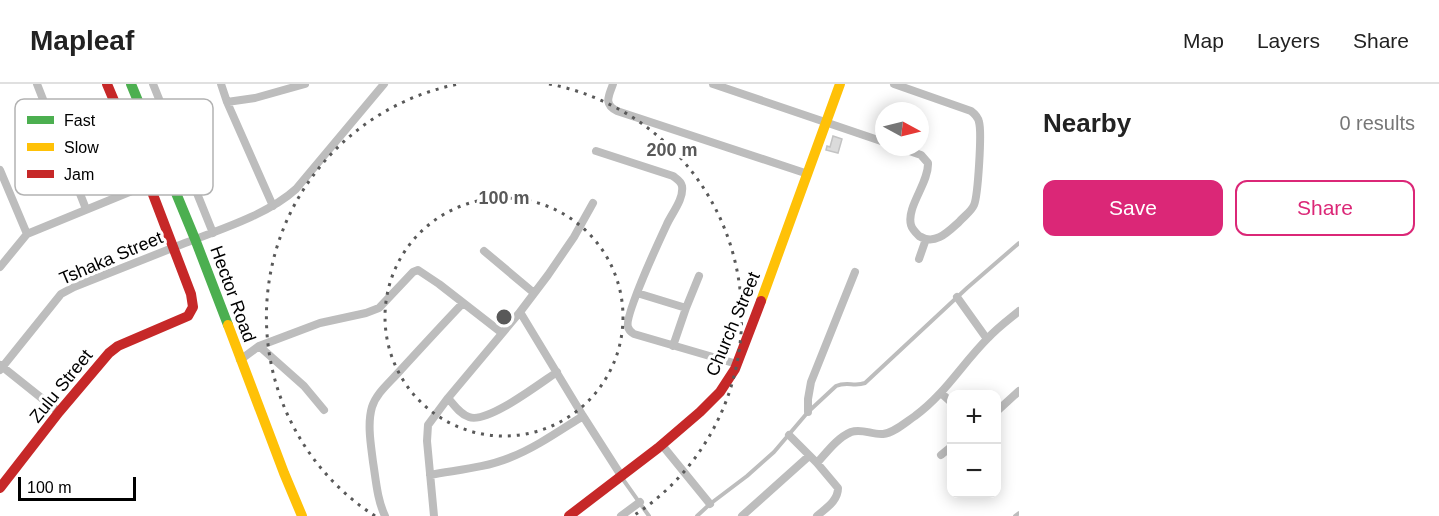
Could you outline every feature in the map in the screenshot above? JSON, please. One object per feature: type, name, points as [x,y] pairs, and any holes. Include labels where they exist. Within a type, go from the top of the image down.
[{"type":"street","points":[[37,84],[43,99]]},
{"type":"street","points":[[107,84],[113,99]]},
{"type":"street","name":"Hector Road","points":[[130,84],[136,99]]},
{"type":"street","name":"Hector Road","points":[[153,84],[159,99]]},
{"type":"street","points":[[221,84],[273,206]]},
{"type":"street","points":[[227,102],[255,98],[305,84]]},
{"type":"street","name":"Tshaka Street","points":[[1,367],[61,294],[213,233],[273,206],[288,196],[384,84]]},
{"type":"street","points":[[613,84],[608,104],[617,111],[808,174]]},
{"type":"street","points":[[713,84],[875,139]]},
{"type":"street","name":"Church Street","points":[[569,516],[662,445],[719,395],[730,380],[840,84]]},
{"type":"street","points":[[894,84],[971,111],[977,116],[980,124],[975,204],[945,235],[931,239],[919,236],[913,230],[910,218],[926,176],[928,163],[922,156]]},
{"type":"street","points":[[596,151],[673,176],[681,184],[678,205],[664,230],[637,293],[627,323],[629,330],[634,334],[737,364]]},
{"type":"street","points":[[0,170],[27,234]]},
{"type":"street","points":[[81,195],[86,209]]},
{"type":"street","points":[[0,267],[27,234],[121,195]]},
{"type":"street","points":[[153,195],[172,248]]},
{"type":"street","name":"Hector Road","points":[[177,195],[302,516]]},
{"type":"street","name":"Hector Road","points":[[198,195],[213,233]]},
{"type":"street","points":[[434,516],[427,441],[428,425],[561,258],[593,203]]},
{"type":"street","points":[[919,259],[926,239]]},
{"type":"street","name":"Zulu Street","points":[[0,488],[59,412],[109,353],[118,346],[188,316],[193,307],[191,294],[172,248]]},
{"type":"street","points":[[484,251],[534,293]]},
{"type":"street","points":[[240,360],[259,346],[320,323],[373,311],[387,301],[415,270],[420,271],[502,333]]},
{"type":"street","points":[[808,412],[811,382],[855,272]]},
{"type":"street","points":[[673,346],[699,276]]},
{"type":"street","points":[[637,293],[686,308]]},
{"type":"street","points":[[957,297],[987,339]]},
{"type":"street","points":[[385,516],[379,500],[371,442],[370,421],[374,403],[390,382],[463,303]]},
{"type":"street","points":[[817,463],[843,436],[859,430],[883,434],[891,432],[917,414],[941,393],[987,339],[1019,311]]},
{"type":"street","points":[[520,312],[622,477]]},
{"type":"street","points":[[259,346],[304,386],[324,410]]},
{"type":"street","points":[[1,367],[59,412]]},
{"type":"street","points":[[448,398],[463,414],[471,418],[479,418],[494,413],[556,372]]},
{"type":"street","points":[[1001,407],[1019,391]]},
{"type":"street","points":[[941,393],[947,399]]},
{"type":"street","points":[[430,475],[509,458],[583,416]]},
{"type":"street","points":[[789,435],[817,463],[838,491],[836,498],[817,516]]},
{"type":"street","points":[[662,445],[710,504]]},
{"type":"street","points":[[941,455],[947,450]]},
{"type":"street","points":[[742,516],[809,456]]},
{"type":"street","points":[[621,516],[640,502]]},
{"type":"lane","points":[[697,516],[774,452],[808,412],[836,386],[848,384],[858,386],[865,383],[1019,243]]},
{"type":"lane","points":[[622,477],[649,516]]},
{"type":"lane","points":[[1015,516],[1019,513]]},
{"type":"building","points":[[833,136],[842,139],[838,153],[826,150],[827,146],[830,147]]},
{"type":"traffic: fast","points":[[131,84],[137,99]]},
{"type":"traffic: fast","points":[[177,195],[228,325]]},
{"type":"traffic: slow","points":[[761,301],[840,84]]},
{"type":"traffic: slow","points":[[228,325],[302,516]]},
{"type":"traffic: jam","points":[[107,84],[113,99]]},
{"type":"traffic: jam","points":[[0,488],[59,412],[109,353],[118,346],[188,316],[193,307],[191,294],[153,195]]},
{"type":"traffic: jam","points":[[569,516],[658,448],[720,392],[735,369],[761,301]]}]
